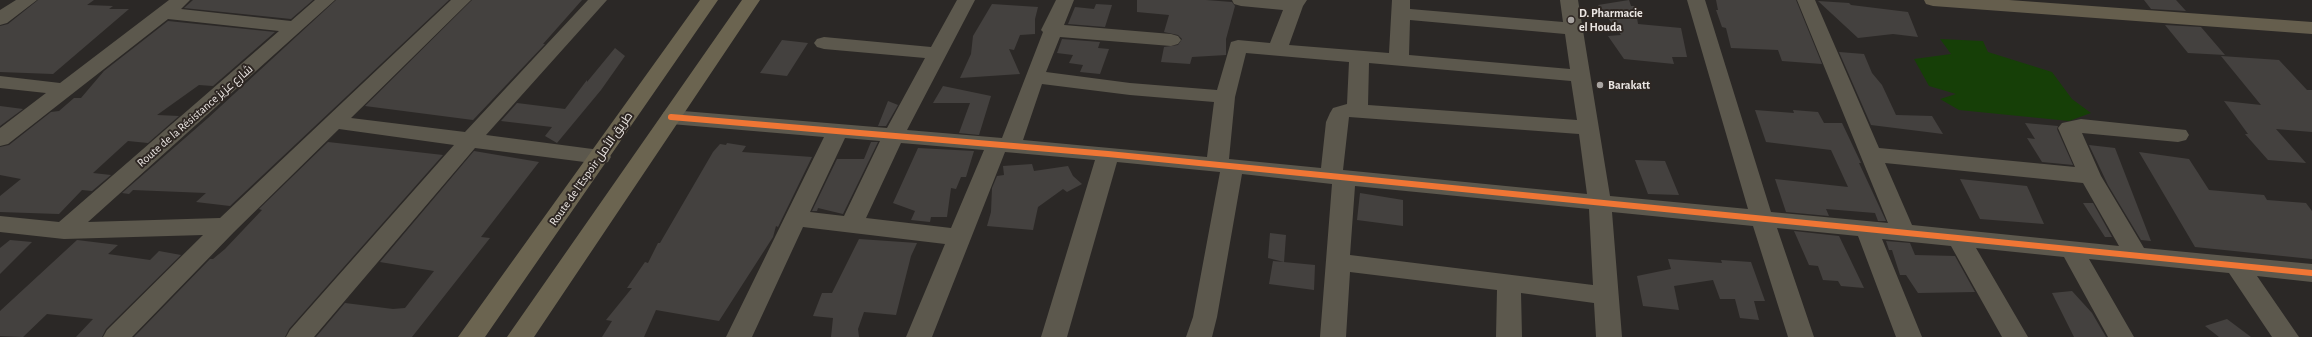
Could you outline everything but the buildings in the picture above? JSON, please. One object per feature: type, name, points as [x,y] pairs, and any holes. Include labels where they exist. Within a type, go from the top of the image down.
[{"type":"highway","name":"Route de l’Espoir طريق الأمل","points":[[471,337],[710,0]]},
{"type":"highway","points":[[520,337],[751,0]]},
{"type":"main road","points":[[1933,0],[2312,28]]},
{"type":"street","points":[[0,19],[28,0]]},
{"type":"street","points":[[0,139],[62,89],[181,0]]},
{"type":"street","name":"Route de la Résistance شارع عزيز","points":[[64,231],[326,0]]},
{"type":"street","points":[[116,337],[226,226],[462,0]]},
{"type":"street","points":[[299,337],[470,140],[598,0]]},
{"type":"street","points":[[852,223],[893,137],[966,0]]},
{"type":"street","points":[[921,337],[957,237],[1034,77],[1051,30],[1065,0]]},
{"type":"street","points":[[1240,0],[1296,2],[1278,49]]},
{"type":"street","points":[[1569,0],[1600,202],[1609,337]]},
{"type":"street","points":[[1696,0],[1762,219],[1801,337]]},
{"type":"street","points":[[1806,0],[1904,233]]},
{"type":"street","points":[[1399,60],[1401,7],[1573,29]]},
{"type":"street","points":[[164,13],[296,26]]},
{"type":"street","points":[[1051,30],[1172,40]]},
{"type":"street","points":[[824,43],[938,53]]},
{"type":"street","points":[[1199,337],[1205,317],[1225,166],[1225,97],[1238,46],[1580,76]]},
{"type":"street","points":[[1357,109],[1359,57]]},
{"type":"street","points":[[1034,77],[1130,89],[1225,97]]},
{"type":"street","points":[[0,82],[62,89]]},
{"type":"street","points":[[1333,337],[1338,262],[1338,177],[1336,122],[1340,113],[1357,109],[1589,128]]},
{"type":"street","points":[[671,117],[893,137],[1003,144],[2312,273]]},
{"type":"street","points":[[333,122],[600,157]]},
{"type":"street","points":[[2136,255],[2090,176],[2069,128],[2082,126],[2178,135]]},
{"type":"street","points":[[739,337],[837,132]]},
{"type":"street","points":[[1054,337],[1108,154]]},
{"type":"street","points":[[1870,154],[2090,176]]},
{"type":"street","points":[[797,218],[852,223],[957,237]]},
{"type":"street","points":[[0,224],[64,231],[226,226]]},
{"type":"street","points":[[1867,229],[1909,337]]},
{"type":"street","points":[[1959,238],[2015,337]]},
{"type":"street","points":[[2070,249],[2120,337]]},
{"type":"street","points":[[1338,262],[1606,295]]},
{"type":"street","points":[[2236,265],[2286,337]]},
{"type":"street","points":[[1509,283],[1509,337]]},
{"type":"green space","points":[[1940,39],[1983,41],[1988,52],[2052,72],[2072,99],[2091,113],[2069,121],[1959,110],[1940,99],[1956,94],[1929,86],[1914,59],[1951,54]]},
{"type":"cycle path","points":[[671,117],[1108,154],[2312,273]]},
{"type":"place","name":"D. Pharmacie el Houda","points":[[1571,20]]},
{"type":"place","name":"Barakatt","points":[[1600,85]]}]
